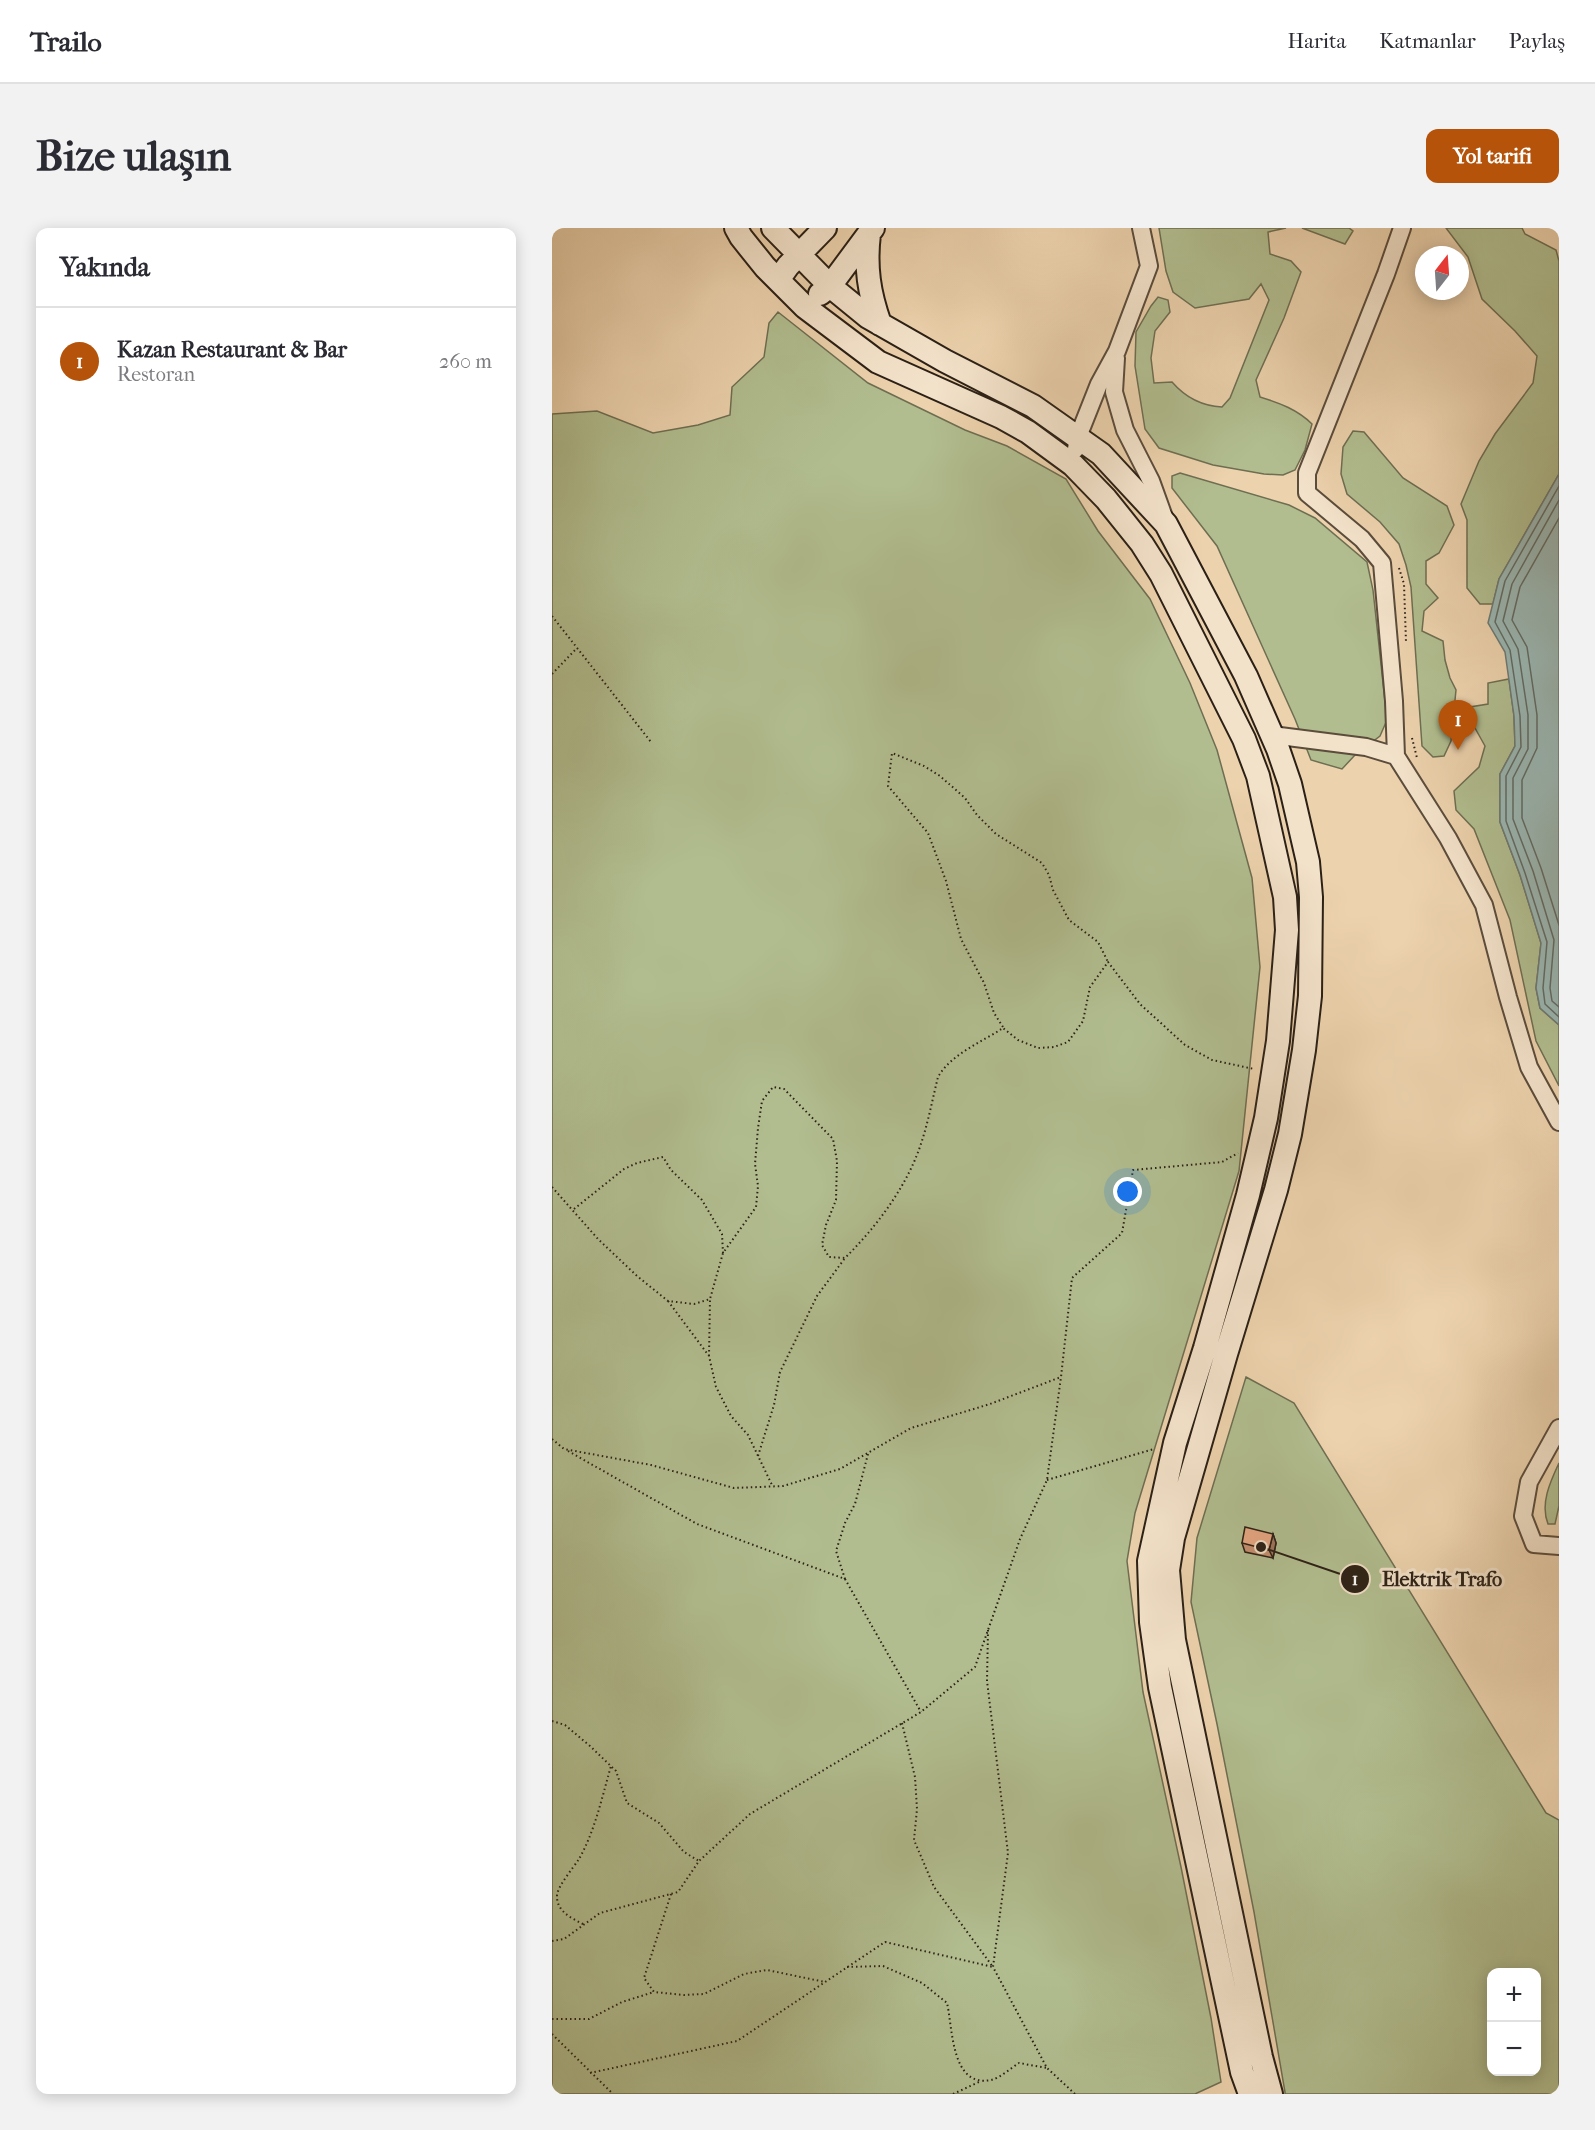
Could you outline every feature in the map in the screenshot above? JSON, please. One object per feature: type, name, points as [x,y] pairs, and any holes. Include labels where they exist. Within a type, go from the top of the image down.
[{"type":"main road","points":[[736,228],[765,267],[805,307],[878,362],[1001,417],[1028,432],[1073,465],[1106,499],[1142,544],[1161,574],[1244,739],[1258,776],[1285,897],[1285,953],[1278,1041],[1261,1139],[1248,1195],[1205,1348],[1175,1443],[1149,1561],[1151,1622],[1160,1687],[1242,2072],[1250,2094]]},
{"type":"main road","points":[[773,228],[830,286],[880,324],[945,361],[1033,406],[1101,454],[1166,524],[1246,676],[1272,735],[1290,784],[1308,862],[1311,897],[1310,996],[1304,1050],[1290,1134],[1276,1190],[1173,1538],[1168,1570],[1174,1640],[1261,2057],[1271,2094]]},
{"type":"main road","points":[[778,280],[825,228]]},
{"type":"main road","points":[[805,307],[830,286],[871,231]]},
{"type":"main road","points":[[871,231],[867,263],[868,283],[880,324]]},
{"type":"street","points":[[1073,465],[1078,437],[1099,384],[1117,351],[1149,266],[1141,228]]},
{"type":"street","points":[[1402,228],[1373,308],[1307,473],[1307,493],[1362,539],[1383,563],[1394,701],[1395,756],[1448,838],[1484,905],[1529,1067],[1559,1122]]},
{"type":"street","points":[[1117,351],[1114,392],[1125,430],[1150,482],[1166,524]]},
{"type":"street","points":[[1272,735],[1366,747],[1395,756]]},
{"type":"street","points":[[1559,1428],[1529,1482],[1523,1516],[1534,1544],[1559,1546]]},
{"type":"path","points":[[1398,567],[1404,584],[1406,642]]},
{"type":"path","points":[[552,616],[651,742]]},
{"type":"path","points":[[552,674],[577,648]]},
{"type":"path","points":[[1411,732],[1419,767]]},
{"type":"path","points":[[1108,962],[1090,987],[1083,1021],[1068,1042],[1054,1047],[1038,1048],[1018,1040],[1003,1028],[994,1013],[984,983],[961,939],[946,881],[928,833],[888,786],[892,753],[924,766],[940,776],[965,798],[977,815],[996,834],[1042,863],[1069,921],[1098,942],[1108,962],[1140,1004],[1185,1045],[1212,1060],[1273,1073]]},
{"type":"path","points":[[758,1456],[774,1405],[780,1372],[817,1296],[845,1258],[864,1239],[894,1201],[915,1160],[938,1077],[944,1067],[954,1059],[1003,1028]]},
{"type":"path","points":[[723,1253],[756,1207],[758,1186],[755,1164],[758,1128],[762,1101],[773,1087],[784,1089],[833,1139],[837,1161],[836,1200],[826,1225],[822,1245],[829,1257],[845,1258]]},
{"type":"path","points":[[552,1941],[564,1939],[600,1913],[678,1892],[699,1861],[750,1814],[921,1712],[975,1667],[1020,1539],[1047,1480],[1072,1278],[1122,1233],[1133,1170],[1222,1162],[1261,1139]]},
{"type":"path","points":[[573,1210],[624,1169],[637,1163],[663,1157],[671,1170],[702,1200],[722,1234],[723,1253],[710,1299],[709,1356],[716,1387],[731,1416],[748,1435],[772,1486]]},
{"type":"path","points":[[552,1187],[598,1239],[637,1276],[668,1301],[709,1356]]},
{"type":"path","points":[[668,1301],[694,1304],[710,1299]]},
{"type":"path","points":[[564,1449],[651,1465],[734,1488],[783,1486],[840,1469],[911,1428],[990,1404],[1061,1377]]},
{"type":"path","points":[[552,1438],[564,1449],[697,1524],[845,1579]]},
{"type":"path","points":[[1047,1480],[1175,1443]]},
{"type":"path","points":[[868,1453],[855,1504],[845,1523],[836,1551],[845,1579],[921,1712]]},
{"type":"path","points":[[988,1627],[987,1682],[1008,1853],[993,1967]]},
{"type":"path","points":[[552,1721],[565,1725],[611,1766],[627,1803],[659,1823],[684,1852],[699,1861]]},
{"type":"path","points":[[902,1723],[915,1777],[917,1809],[914,1840],[934,1887],[993,1967],[1047,2068],[1075,2094]]},
{"type":"path","points":[[584,1925],[570,1918],[559,1908],[557,1894],[584,1848],[611,1766]]},
{"type":"path","points":[[654,1992],[644,1978],[671,1894]]},
{"type":"path","points":[[590,2073],[737,2041],[885,1942],[993,1967]]},
{"type":"path","points":[[847,1967],[883,1966],[922,1983],[947,2003],[954,2050],[965,2073],[974,2080],[992,2080],[1019,2063],[1047,2068]]},
{"type":"path","points":[[552,2019],[589,2019],[622,2002],[654,1992],[704,1994],[744,1974],[767,1970],[825,1982]]},
{"type":"path","points":[[552,2034],[613,2094]]},
{"type":"path","points":[[953,2094],[981,2080]]},
{"type":"green space","points":[[1159,228],[1286,228],[1268,232],[1270,254],[1291,261],[1301,272],[1284,318],[1256,380],[1260,397],[1288,408],[1312,424],[1305,450],[1295,470],[1283,475],[1264,474],[1213,465],[1159,448],[1145,429],[1135,366],[1136,332],[1158,297],[1168,300],[1170,312],[1155,331],[1151,358],[1154,383],[1172,382],[1194,400],[1222,407],[1230,398],[1269,300],[1261,284],[1249,299],[1195,308],[1173,292],[1166,271]]},
{"type":"green space","points":[[1302,228],[1349,228],[1353,231],[1345,244]]},
{"type":"green space","points":[[1446,228],[1522,228],[1525,234],[1556,250],[1559,261],[1559,474],[1499,579],[1493,604],[1480,604],[1467,588],[1467,520],[1461,504],[1479,461],[1495,434],[1533,383],[1537,356],[1482,299],[1469,260],[1469,246],[1460,246]]},
{"type":"green space","points":[[778,312],[868,383],[965,430],[1007,446],[1066,479],[1098,531],[1150,599],[1190,683],[1217,750],[1252,878],[1260,967],[1239,1171],[1135,1513],[1127,1561],[1143,1692],[1181,1867],[1211,2018],[1221,2082],[1195,2094],[552,2094],[552,414],[597,411],[653,433],[698,425],[730,415],[732,387],[764,357],[769,323]]},
{"type":"green space","points":[[1353,431],[1364,432],[1403,478],[1447,506],[1454,525],[1439,553],[1426,561],[1426,584],[1438,598],[1424,611],[1422,631],[1443,641],[1445,660],[1456,690],[1451,741],[1444,756],[1433,757],[1422,746],[1411,587],[1399,544],[1380,522],[1347,494],[1341,474],[1343,447]]},
{"type":"green space","points":[[1180,473],[1289,505],[1315,518],[1367,562],[1373,590],[1387,720],[1380,736],[1355,755],[1342,769],[1311,760],[1295,719],[1217,546],[1172,488],[1172,476]]},
{"type":"green space","points":[[1509,679],[1515,746],[1500,774],[1500,822],[1520,875],[1541,943],[1536,988],[1540,1008],[1559,1025],[1559,1086],[1536,1041],[1510,920],[1474,829],[1456,810],[1454,791],[1479,767],[1485,746],[1470,719],[1470,707],[1488,704],[1488,683]]},
{"type":"green space","points":[[1246,1377],[1294,1403],[1546,1813],[1559,1820],[1559,2094],[1285,2094],[1254,1912],[1191,1602],[1197,1538]]},
{"type":"green space","points":[[1559,1463],[1559,1506],[1555,1524],[1548,1524],[1546,1501],[1549,1485]]},
{"type":"water","points":[[1559,474],[1559,1025],[1540,1008],[1536,988],[1541,943],[1520,875],[1500,822],[1500,774],[1515,746],[1514,716],[1505,652],[1488,623],[1499,579]]},
{"type":"building","points":[[1245,1527],[1273,1534],[1269,1550],[1242,1543]]},
{"type":"place","name":"Kazan Restaurant & Bar","points":[[1458,750]]},
{"type":"place","name":"Elektrik Trafo","points":[[1261,1547]]}]
